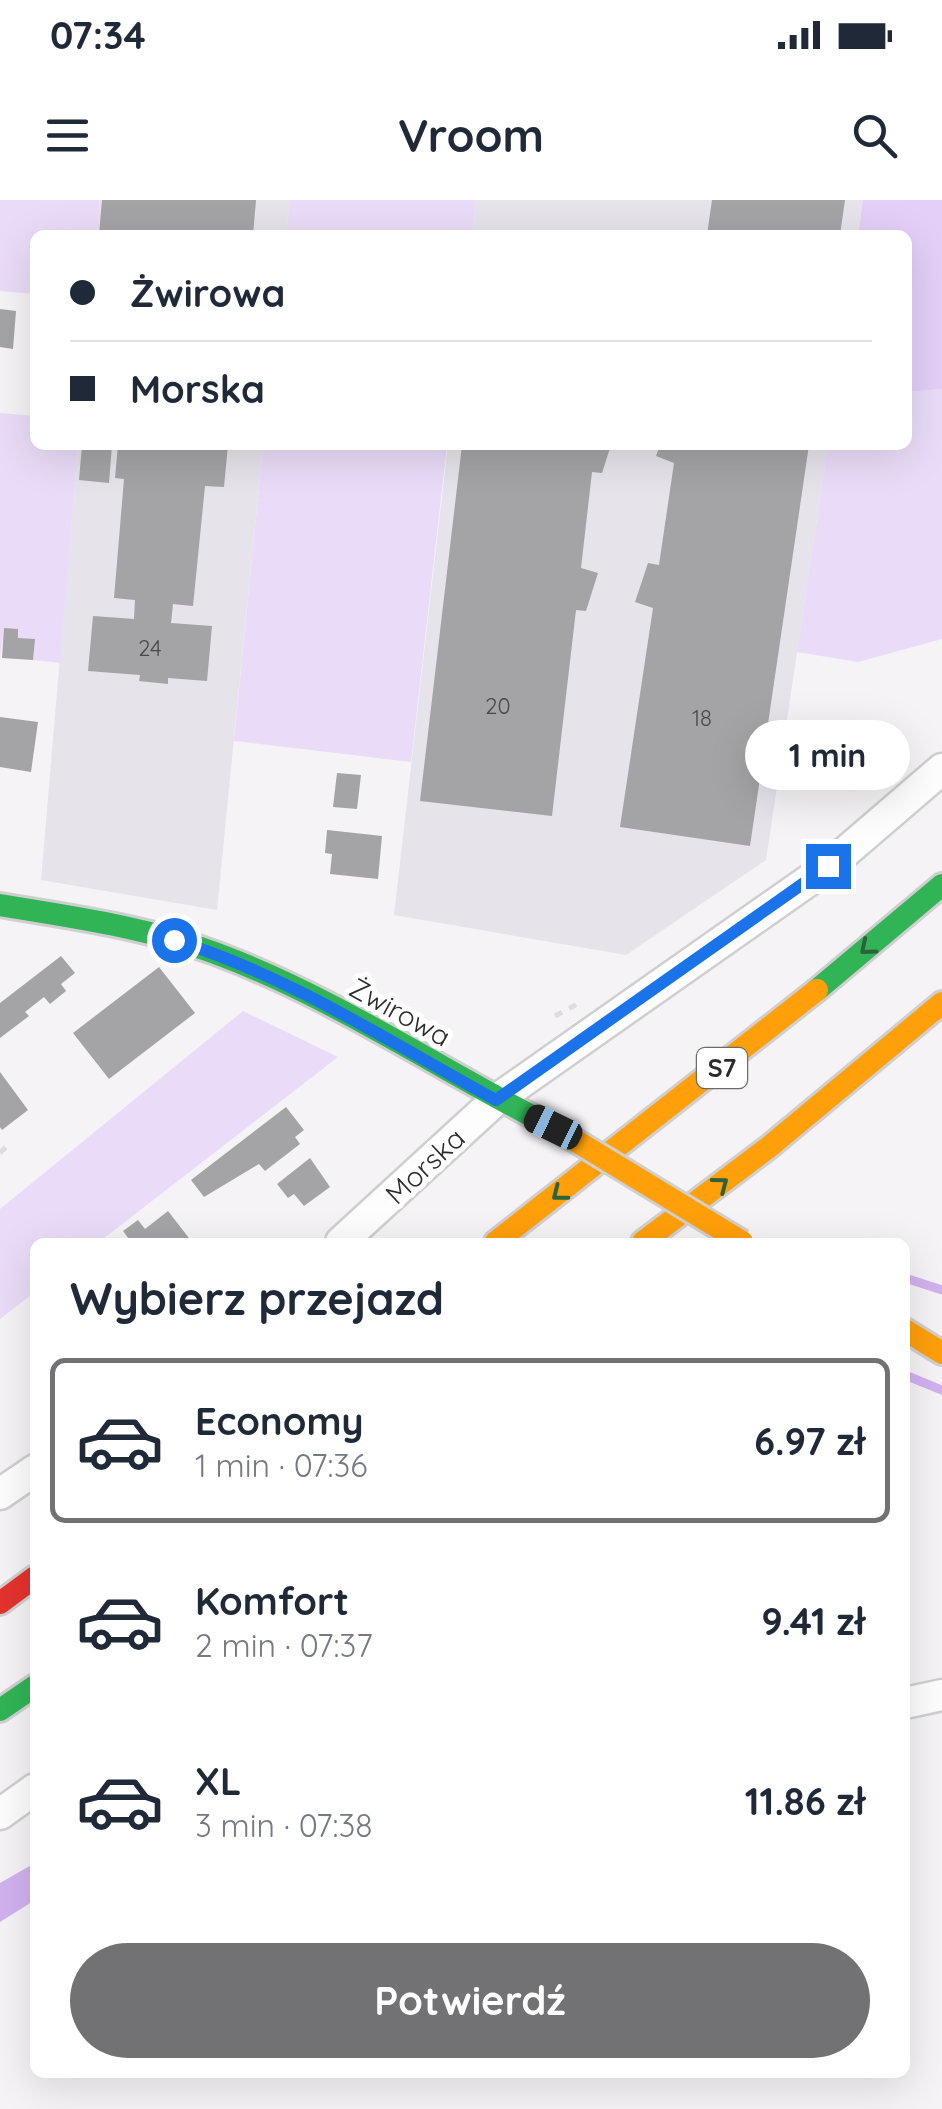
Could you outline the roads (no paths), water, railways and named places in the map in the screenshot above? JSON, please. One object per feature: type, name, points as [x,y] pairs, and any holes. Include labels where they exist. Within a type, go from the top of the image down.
[{"type":"main road","name":"S7","points":[[501,1238],[754,1043],[942,885]]},
{"type":"main road","name":"Żwirowa","points":[[0,906],[155,934],[217,954],[310,996],[496,1100],[553,1127],[735,1238]]},
{"type":"main road","points":[[648,1238],[768,1147],[942,1003]]},
{"type":"main road","points":[[910,1328],[942,1328]]},
{"type":"main road","points":[[910,1333],[921,1344],[942,1354]]},
{"type":"main road","points":[[0,1602],[30,1581]]},
{"type":"main road","points":[[0,1710],[30,1689]]},
{"type":"street","name":"Morska","points":[[345,1238],[496,1100],[828,866],[942,768]]},
{"type":"street","points":[[0,1494],[30,1473]]},
{"type":"street","points":[[910,1702],[942,1695]]},
{"type":"street","points":[[0,1814],[30,1793]]},
{"type":"waterway","points":[[910,1280],[942,1290]]},
{"type":"waterway","points":[[910,1377],[942,1390]]}]
